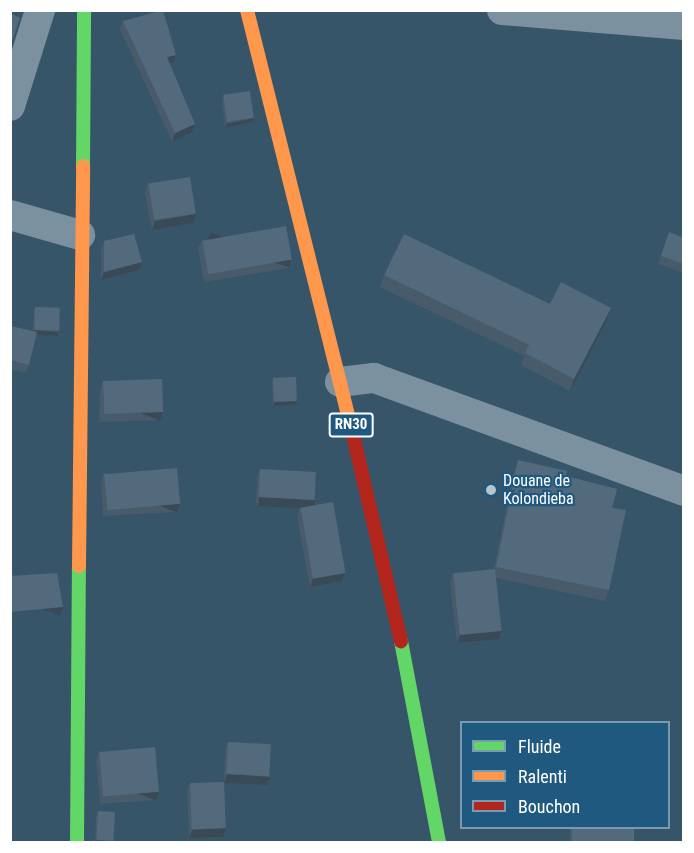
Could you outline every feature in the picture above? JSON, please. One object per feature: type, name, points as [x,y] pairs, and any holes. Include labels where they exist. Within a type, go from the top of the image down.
[{"type":"main road","points":[[77,843],[80,235],[84,10]]},
{"type":"main road","name":"RN30","points":[[247,10],[392,593],[439,843]]},
{"type":"street","points":[[10,106],[40,10]]},
{"type":"street","points":[[502,10],[684,25]]},
{"type":"street","points":[[10,215],[80,235]]},
{"type":"street","points":[[340,382],[374,378],[684,491]]},
{"type":"building","points":[[163,10],[176,55],[167,57],[195,124],[175,133],[123,21]]},
{"type":"building","points":[[10,13],[20,18],[10,47]]},
{"type":"building","points":[[250,91],[254,118],[227,121],[223,95]]},
{"type":"building","points":[[190,177],[196,214],[154,220],[149,184]]},
{"type":"building","points":[[286,226],[292,259],[208,274],[202,241]]},
{"type":"building","points":[[669,232],[684,238],[684,264],[661,256]]},
{"type":"building","points":[[134,234],[142,262],[104,272],[104,241]]},
{"type":"building","points":[[404,234],[550,304],[561,282],[611,308],[574,379],[525,353],[529,345],[384,275]]},
{"type":"building","points":[[35,307],[60,308],[59,331],[34,330]]},
{"type":"building","points":[[10,326],[37,332],[29,365],[10,360]]},
{"type":"building","points":[[296,377],[297,401],[274,402],[273,378]]},
{"type":"building","points":[[162,379],[163,412],[104,414],[103,381]]},
{"type":"building","points":[[518,460],[567,471],[566,476],[617,489],[612,508],[626,510],[609,590],[496,567]]},
{"type":"building","points":[[177,468],[180,504],[107,510],[104,474]]},
{"type":"building","points":[[260,469],[316,472],[314,500],[259,497]]},
{"type":"building","points":[[333,502],[346,573],[313,579],[301,508]]},
{"type":"building","points":[[495,569],[501,631],[460,635],[453,573]]},
{"type":"building","points":[[57,573],[63,607],[10,612],[10,576]]},
{"type":"building","points":[[228,742],[271,744],[269,776],[226,774]]},
{"type":"building","points":[[155,747],[159,792],[103,797],[99,752]]},
{"type":"building","points":[[224,782],[226,828],[192,829],[190,783]]},
{"type":"building","points":[[98,811],[115,812],[113,841],[96,840]]},
{"type":"building","points":[[572,829],[634,829],[634,842],[572,842]]},
{"type":"traffic: fast","points":[[83,166],[84,10]]},
{"type":"traffic: fast","points":[[77,842],[79,566]]},
{"type":"traffic: fast","points":[[401,641],[439,842]]},
{"type":"traffic: slow","points":[[247,10],[352,431]]},
{"type":"traffic: slow","points":[[79,566],[83,166]]},
{"type":"traffic: jam","points":[[352,431],[401,641]]},
{"type":"place","name":"Douane de Kolondieba","points":[[491,490]]}]
